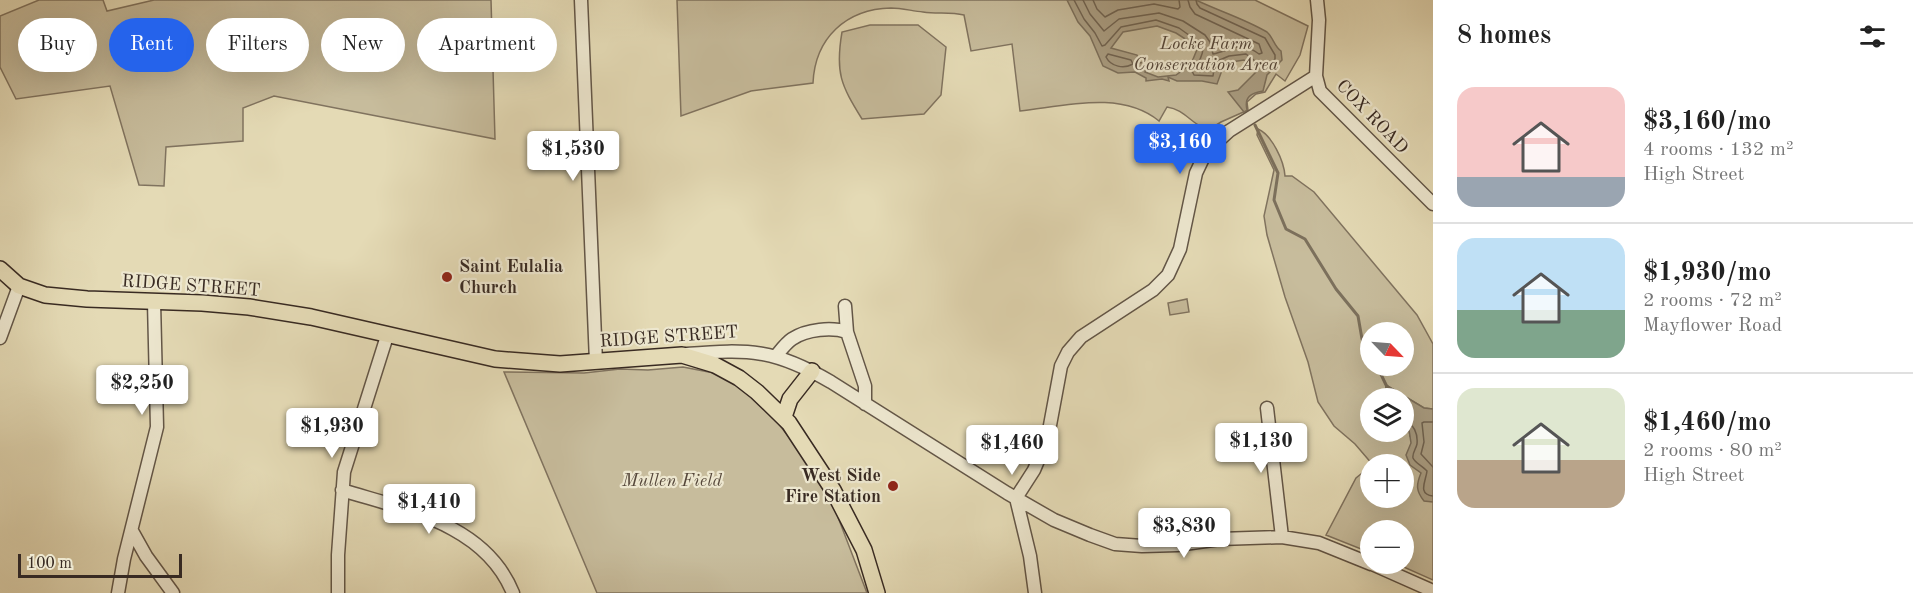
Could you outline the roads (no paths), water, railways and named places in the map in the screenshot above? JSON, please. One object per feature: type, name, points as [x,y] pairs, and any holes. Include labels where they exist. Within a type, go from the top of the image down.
[{"type":"main road","name":"RIDGE STREET","points":[[0,268],[19,286],[45,295],[249,307],[311,318],[495,359],[560,364],[681,355]]},
{"type":"main road","points":[[681,355],[715,365],[740,378],[784,417],[808,449],[833,490],[864,550],[877,593]]},
{"type":"main road","points":[[784,417],[790,399],[812,371]]},
{"type":"street","points":[[581,0],[596,362]]},
{"type":"street","points":[[1035,593],[1030,556],[1016,498],[1034,470],[1048,436],[1063,360],[1077,340],[1153,290],[1168,275],[1179,249],[1196,173],[1201,160],[1213,144],[1255,113],[1316,76],[1319,20],[1317,0]]},
{"type":"street","name":"COX ROAD","points":[[1316,76],[1320,91],[1433,204]]},
{"type":"street","points":[[0,338],[19,286]]},
{"type":"street","points":[[118,593],[157,428],[154,302]]},
{"type":"street","points":[[845,306],[847,332],[864,380],[865,404]]},
{"type":"street","points":[[776,356],[797,336],[828,329],[847,332]]},
{"type":"street","points":[[338,593],[338,555],[344,472],[387,336]]},
{"type":"street","name":"RIDGE STREET","points":[[681,355],[746,351],[776,356],[812,371],[1054,520],[1115,544],[1163,546],[1220,539],[1282,537],[1319,543],[1360,560]]},
{"type":"street","points":[[1268,408],[1282,537]]},
{"type":"street","points":[[342,490],[448,525],[472,540],[494,559],[513,593]]},
{"type":"street","points":[[132,531],[172,593]]},
{"type":"street","name":"RIDGE STREET","points":[[1394,574],[1433,591]]},
{"type":"water","points":[[1067,0],[1196,0],[1267,32],[1281,51],[1282,60],[1267,75],[1263,91],[1252,94],[1248,99],[1247,110],[1244,112],[1228,92],[1238,90],[1257,71],[1244,60],[1220,66],[1221,73],[1217,84],[1202,81],[1177,81],[1168,77],[1169,81],[1162,79],[1146,81],[1146,78],[1135,72],[1118,73],[1103,66],[1090,36],[1078,22]],"holes":[[[1157,26],[1176,33],[1198,47],[1191,64],[1176,75],[1158,77],[1145,72],[1146,61],[1140,63],[1137,55],[1111,48],[1123,32]]]},
{"type":"water","points":[[1414,402],[1424,408],[1433,409],[1433,502],[1424,501],[1419,494],[1418,484],[1421,473],[1414,468],[1414,454],[1406,454],[1411,443],[1414,442]]},
{"type":"waterway","points":[[1255,125],[1278,173],[1274,200],[1286,229],[1305,239],[1336,289],[1358,316],[1360,328]]},
{"type":"waterway","points":[[1382,376],[1388,388]]},
{"type":"place","name":"Saint Eulalia Church","points":[[447,277]]},
{"type":"place","name":"West Side Fire Station","points":[[893,486]]},
{"type":"park label","name":"Locke Farm Conservation Area","points":[[1206,54]]},
{"type":"park label","name":"Mullen Field","points":[[672,481]]}]
